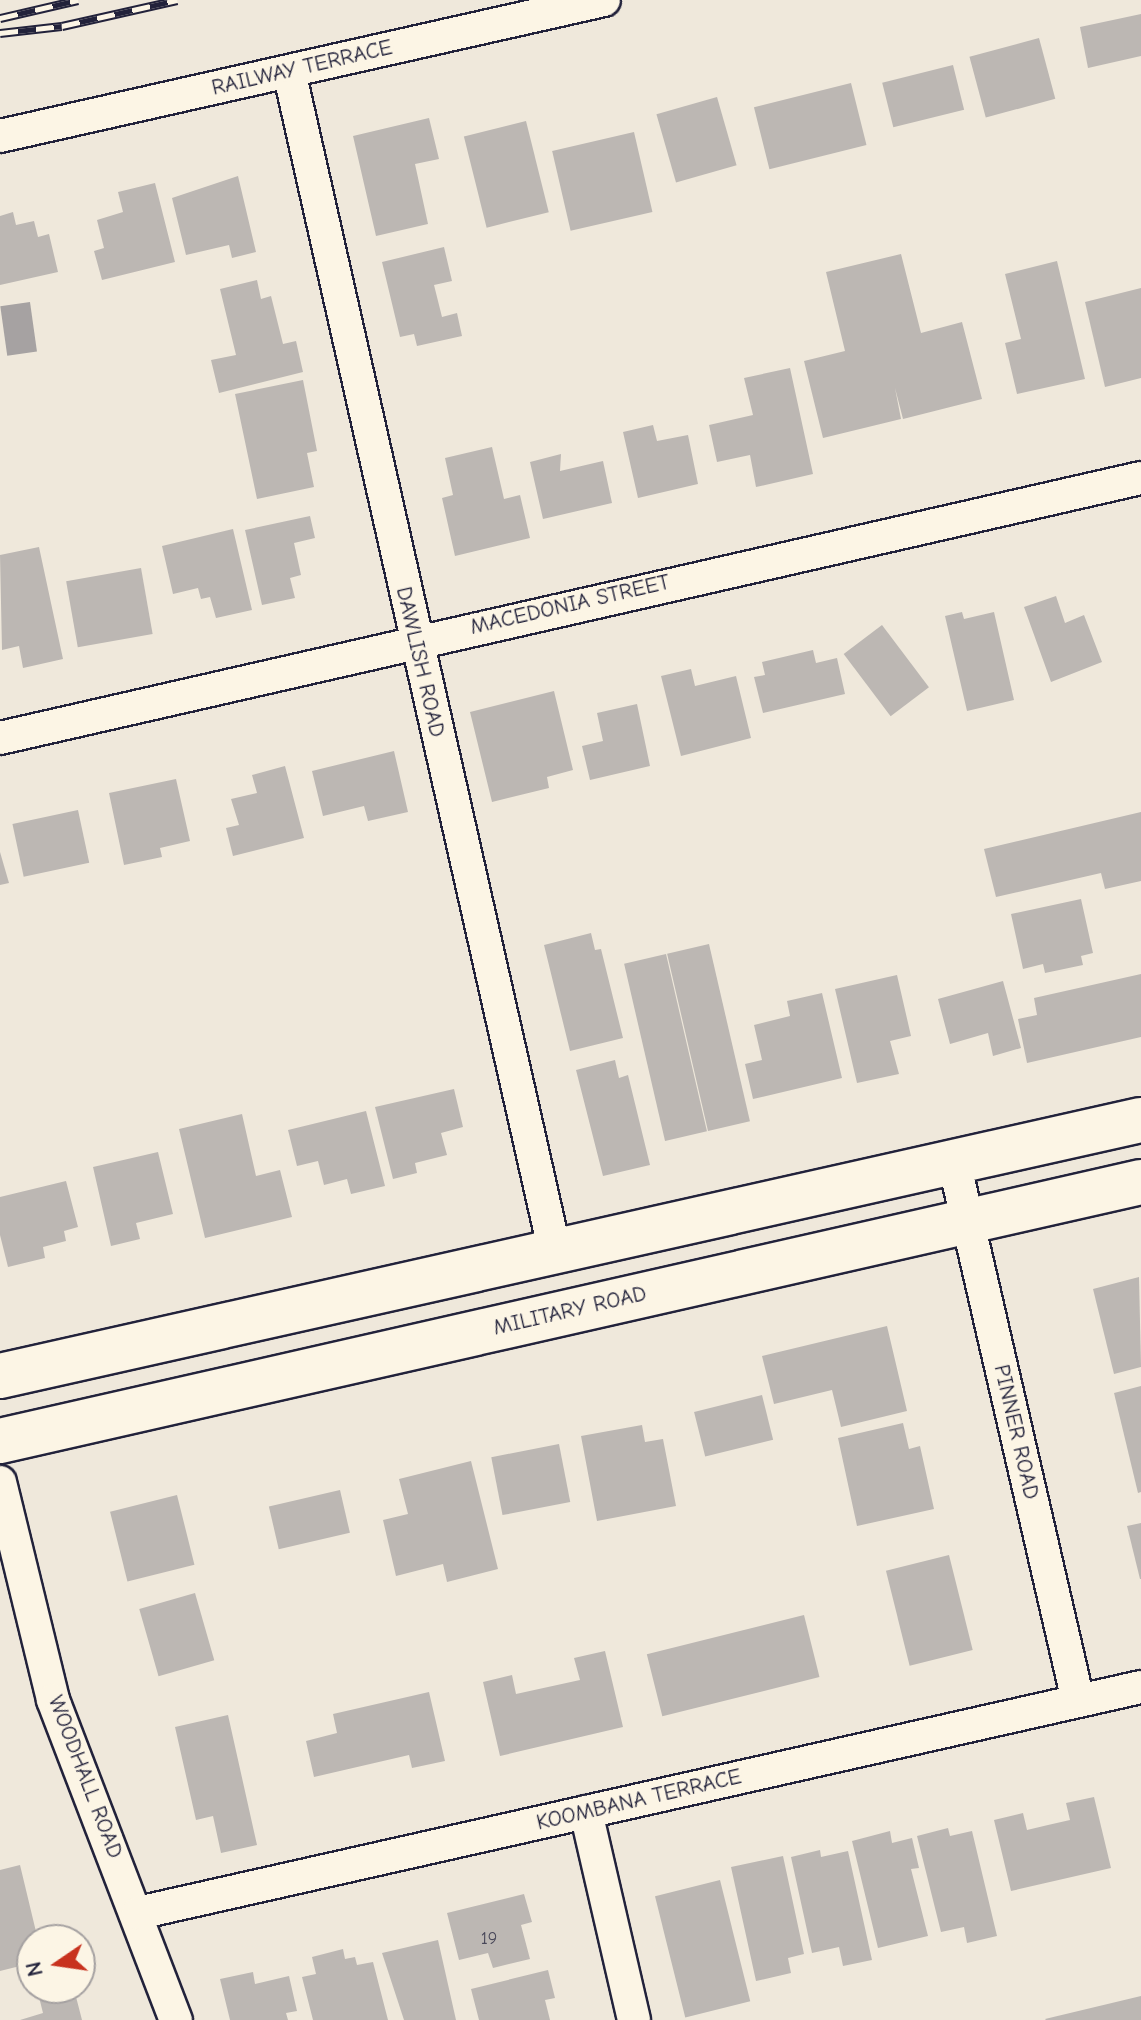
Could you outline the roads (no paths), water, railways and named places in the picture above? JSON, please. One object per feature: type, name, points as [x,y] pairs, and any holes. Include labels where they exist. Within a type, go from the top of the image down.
[{"type":"street","name":"RAILWAY TERRACE","points":[[0,136],[604,0]]},
{"type":"street","name":"DAWLISH ROAD","points":[[289,71],[555,1252]]},
{"type":"street","name":"MACEDONIA STREET","points":[[0,738],[1141,478]]},
{"type":"street","points":[[0,1376],[1141,1120]]},
{"type":"street","name":"PINNER ROAD","points":[[954,1162],[1078,1701]]},
{"type":"street","name":"MILITARY ROAD","points":[[0,1441],[1141,1182]]},
{"type":"street","name":"WOODHALL ROAD","points":[[0,1482],[53,1700],[138,1913],[176,2020]]},
{"type":"street","name":"KOOMBANA TERRACE","points":[[138,1913],[1141,1687]]},
{"type":"street","points":[[586,1812],[634,2020]]},
{"type":"railway","points":[[0,18],[78,0]]},
{"type":"railway","points":[[0,33],[62,26],[177,0]]}]
